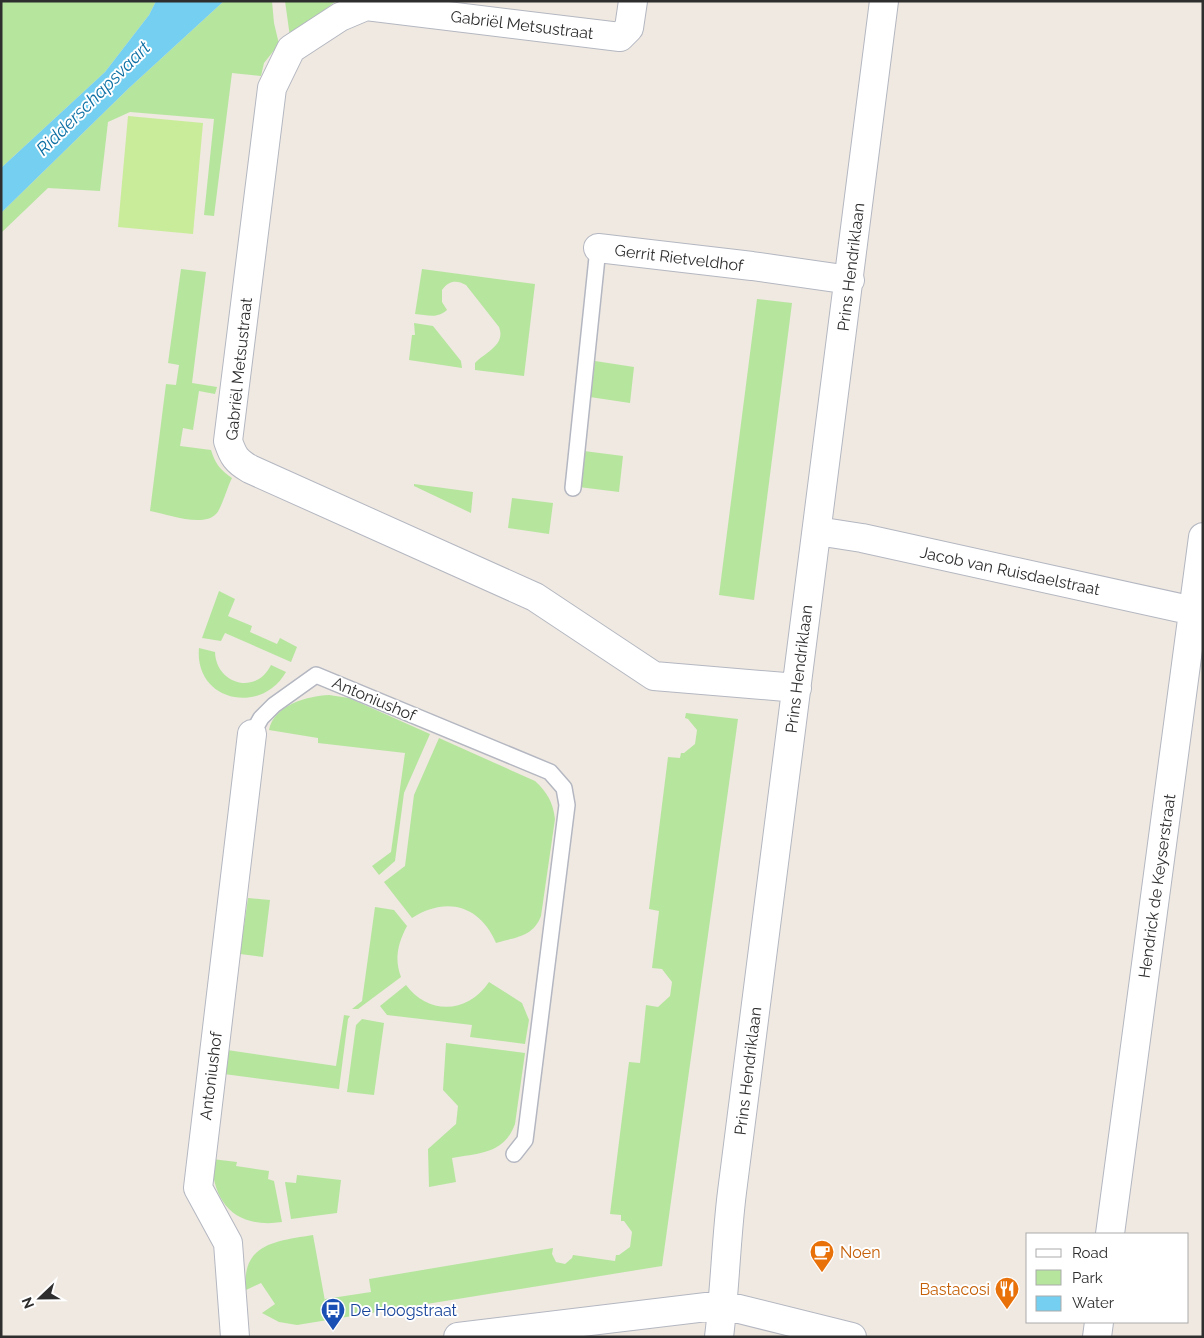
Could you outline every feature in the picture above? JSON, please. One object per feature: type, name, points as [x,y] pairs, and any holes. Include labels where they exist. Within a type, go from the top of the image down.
[{"type":"street","name":"Gabriël Metsustraat","points":[[633,1],[629,28],[620,37],[366,6],[340,17],[291,49],[272,88],[228,441],[238,463],[535,597],[654,676],[797,688]]},
{"type":"street","name":"Prins Hendriklaan","points":[[718,1337],[723,1306],[732,1192],[850,280],[884,1]]},
{"type":"street","name":"Gerrit Rietveldhof","points":[[598,248],[850,280]]},
{"type":"street","name":"Jacob van Ruisdaelstraat","points":[[817,531],[862,538],[1198,612]]},
{"type":"street","name":"Hendrick de Keyserstraat","points":[[1110,1233],[1198,612],[1203,537]]},
{"type":"street","name":"Antoniushof","points":[[235,1337],[228,1243],[198,1188],[252,734]]},
{"type":"street","points":[[458,1337],[723,1306],[852,1337]]},
{"type":"street","points":[[1097,1337],[1099,1323]]},
{"type":"lane","name":"Gerrit Rietveldhof","points":[[573,488],[598,248]]},
{"type":"lane","name":"Antoniushof","points":[[252,734],[262,718],[274,706],[316,675],[550,772],[564,788],[567,805],[536,1061],[525,1140],[514,1154]]},
{"type":"green space","points":[[1,1],[156,1],[149,15],[105,72],[1,168]]},
{"type":"green space","points":[[224,1],[272,1],[274,23],[279,44],[264,63],[261,76],[232,73],[214,216],[204,215],[214,119],[130,112],[108,122],[100,191],[48,188],[1,233],[1,213],[129,88]]},
{"type":"green space","points":[[285,1],[336,1],[290,37]]},
{"type":"green space","points":[[128,116],[203,123],[193,234],[118,227]]},
{"type":"green space","points":[[181,269],[206,272],[192,383],[217,387],[215,394],[199,391],[193,430],[183,428],[180,446],[211,450],[218,466],[232,478],[218,512],[210,518],[203,520],[184,519],[150,511],[166,384],[176,385],[179,365],[168,363]]},
{"type":"green space","points":[[422,269],[535,284],[524,376],[475,370],[475,363],[494,348],[500,339],[500,333],[499,327],[466,285],[459,282],[447,284],[442,290],[442,302],[447,310],[440,315],[415,314]]},
{"type":"green space","points":[[757,299],[792,303],[754,600],[719,595]]},
{"type":"green space","points":[[414,323],[433,326],[461,361],[462,368],[409,360],[412,335],[415,335]]},
{"type":"green space","points":[[595,361],[634,367],[630,403],[590,397]]},
{"type":"green space","points":[[584,451],[623,456],[619,492],[579,487]]},
{"type":"green space","points":[[414,484],[473,492],[471,513],[414,486]]},
{"type":"green space","points":[[512,498],[553,503],[549,534],[508,528]]},
{"type":"green space","points":[[219,591],[235,599],[228,616],[252,626],[250,632],[277,644],[280,638],[297,647],[291,662],[225,633],[221,641],[202,638]]},
{"type":"green space","points":[[199,648],[215,652],[217,663],[222,672],[238,682],[256,681],[264,675],[271,665],[286,672],[275,686],[261,694],[246,698],[231,696],[218,690],[207,680],[200,666]]},
{"type":"green space","points":[[329,695],[349,698],[430,734],[404,793],[395,861],[379,875],[372,866],[391,852],[405,753],[318,743],[318,738],[269,730],[272,721],[284,708],[311,697]]},
{"type":"green space","points":[[686,713],[738,719],[662,1266],[297,1325],[279,1322],[262,1313],[275,1304],[261,1283],[246,1290],[246,1274],[249,1262],[264,1247],[300,1237],[313,1235],[325,1301],[325,1299],[371,1292],[369,1279],[553,1248],[552,1254],[556,1262],[565,1264],[573,1255],[615,1261],[616,1255],[630,1247],[632,1232],[624,1221],[621,1221],[621,1215],[610,1214],[629,1062],[640,1063],[646,1005],[658,1007],[670,996],[672,982],[662,969],[652,968],[659,911],[649,909],[668,757],[680,758],[681,753],[684,753],[695,744],[697,730],[685,718]]},
{"type":"green space","points":[[439,738],[535,781],[543,789],[551,802],[555,819],[541,916],[538,923],[523,935],[496,943],[481,920],[461,908],[449,906],[437,907],[412,918],[384,882],[405,866],[414,795]]},
{"type":"green space","points":[[248,898],[270,900],[263,957],[240,954]]},
{"type":"green space","points":[[375,907],[394,910],[407,926],[401,939],[397,957],[401,977],[358,1009],[352,1009],[362,1001]]},
{"type":"green space","points":[[489,982],[522,1003],[529,1020],[525,1044],[470,1037],[472,1025],[387,1015],[380,1006],[406,985],[425,1002],[436,1006],[448,1007],[459,1005],[480,993]]},
{"type":"green space","points":[[344,1015],[350,1016],[348,1019],[339,1089],[224,1074],[227,1050],[336,1066]]},
{"type":"green space","points":[[362,1019],[384,1023],[374,1095],[347,1092],[356,1025]]},
{"type":"green space","points":[[446,1043],[525,1053],[515,1124],[510,1134],[498,1147],[481,1153],[452,1158],[456,1182],[429,1187],[428,1149],[456,1124],[458,1106],[443,1090]]},
{"type":"green space","points":[[212,1159],[237,1162],[236,1166],[269,1171],[268,1179],[274,1181],[282,1222],[266,1223],[252,1221],[240,1217],[230,1210],[216,1188]]},
{"type":"green space","points":[[297,1175],[341,1180],[337,1213],[291,1219],[285,1182],[296,1183]]},
{"type":"water","name":"Ridderschapsvaart","points":[[156,1],[224,1],[129,88],[1,213],[1,168],[105,72],[149,15]]},
{"type":"place","name":"Noen","points":[[822,1273]]},
{"type":"place","name":"Bastacosi","points":[[1007,1310]]},
{"type":"place","name":"De Hoogstraat","points":[[333,1331]]}]
